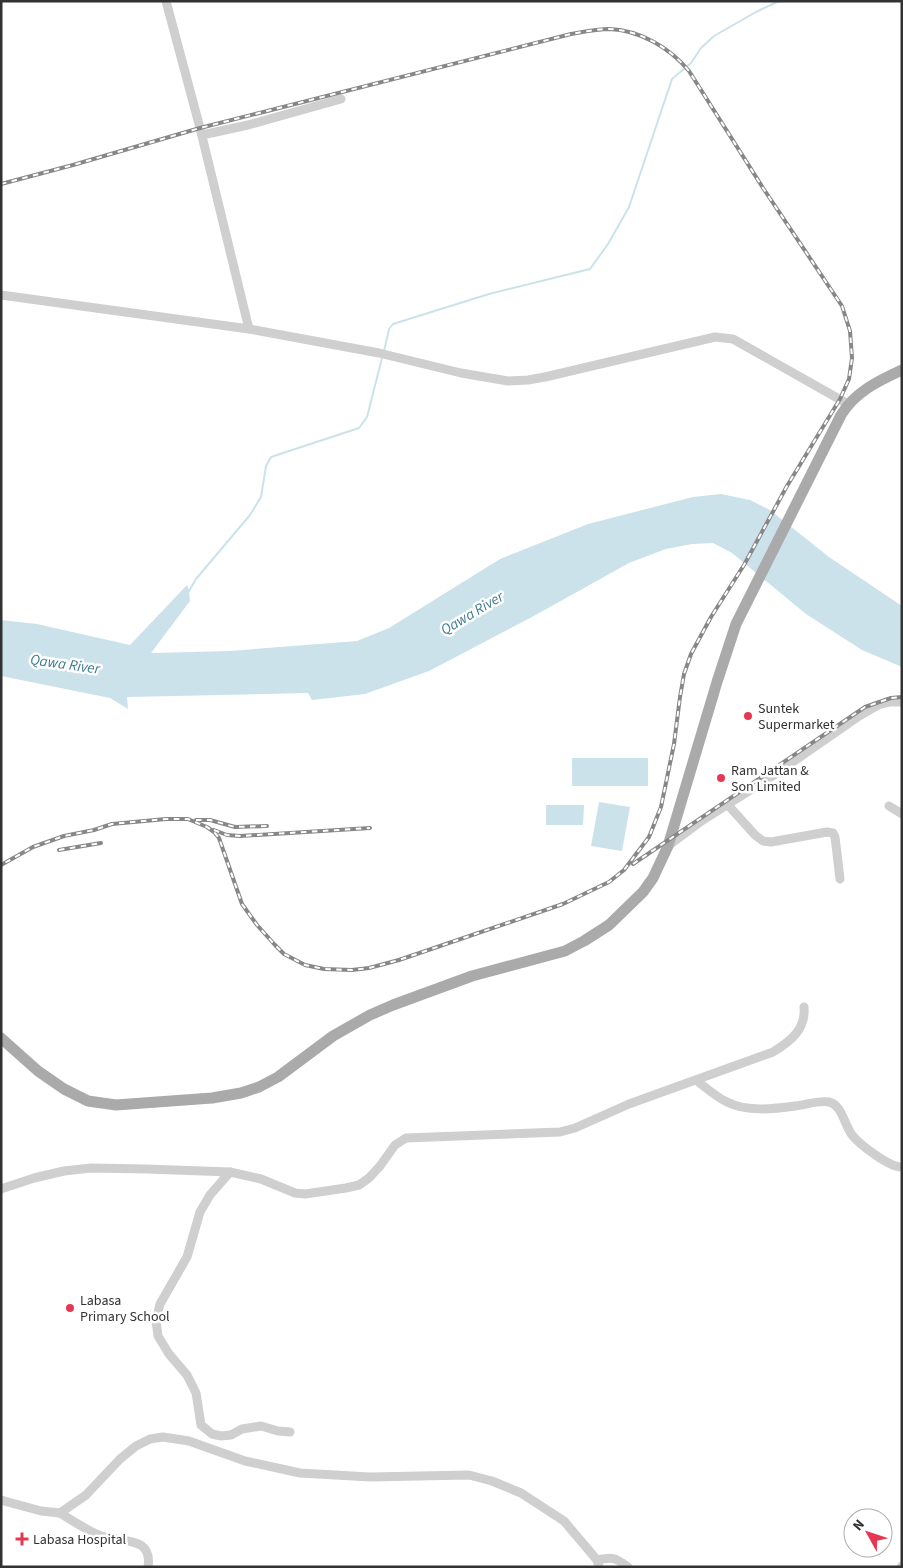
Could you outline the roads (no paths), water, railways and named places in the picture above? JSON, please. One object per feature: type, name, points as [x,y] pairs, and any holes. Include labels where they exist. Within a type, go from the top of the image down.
[{"type":"main road","points":[[1,1038],[38,1071],[64,1089],[88,1101],[116,1105],[212,1098],[241,1093],[259,1087],[278,1077],[352,1024],[393,1005],[466,978],[549,956],[584,941],[609,925],[644,892],[653,878],[668,846],[736,624],[848,404],[873,384],[902,370]]},
{"type":"street","points":[[166,1],[202,135],[250,329]]},
{"type":"street","points":[[202,135],[248,125],[341,99]]},
{"type":"street","points":[[1,295],[250,329],[378,353],[461,373],[508,381],[528,380],[715,337],[733,339],[848,404]]},
{"type":"street","points":[[668,846],[878,705],[902,702]]},
{"type":"street","points":[[728,805],[763,841],[771,842],[827,832],[832,833],[835,837],[840,880]]},
{"type":"street","points":[[889,806],[902,814]]},
{"type":"street","points":[[1,1190],[64,1170],[91,1168],[230,1172],[261,1179],[295,1193],[305,1194],[346,1188],[359,1185],[369,1178],[380,1166],[394,1144],[406,1138],[560,1132],[575,1128],[629,1104],[773,1052],[789,1042],[802,1023],[804,1007]]},
{"type":"street","points":[[696,1080],[726,1102],[742,1107],[787,1107],[829,1102],[838,1107],[842,1113],[843,1121],[852,1136],[894,1167],[902,1167]]},
{"type":"street","points":[[230,1172],[210,1194],[200,1212],[187,1257],[160,1304],[156,1320],[158,1336],[169,1354],[187,1375],[196,1393],[201,1425],[212,1434],[221,1436],[231,1435],[242,1429],[261,1426],[278,1432],[290,1432]]},
{"type":"street","points":[[60,1513],[86,1495],[136,1446],[150,1439],[163,1437],[189,1441],[245,1462],[300,1473],[370,1477],[470,1475],[492,1481],[521,1493],[564,1522],[598,1564],[610,1558],[618,1559],[628,1567]]},
{"type":"street","points":[[1,1500],[41,1511],[60,1513],[102,1536],[137,1543],[146,1549],[150,1558],[148,1567]]},
{"type":"water","name":"Qawa River","points":[[721,494],[750,500],[770,510],[829,557],[902,606],[902,667],[862,650],[806,614],[732,553],[713,543],[692,544],[666,549],[629,563],[429,671],[365,694],[312,700],[308,693],[127,697],[128,709],[110,698],[1,676],[1,620],[37,624],[130,645],[187,585],[190,601],[151,653],[230,651],[357,641],[389,628],[500,559],[588,524],[693,497]]},
{"type":"water","points":[[572,758],[648,758],[648,786],[572,786]]},
{"type":"water","points":[[599,802],[630,807],[622,851],[591,846]]},
{"type":"water","points":[[546,805],[584,805],[583,825],[546,825]]},
{"type":"waterway","points":[[384,351],[389,329],[393,324],[489,294],[590,269],[608,244],[629,207],[672,79],[691,63],[701,48],[714,36],[756,12],[777,2],[786,1]]},
{"type":"waterway","points":[[189,591],[196,579],[250,515],[261,497],[266,466],[271,457],[359,428],[367,417],[382,358]]},
{"type":"railway","points":[[1,184],[200,128],[571,34],[609,29],[621,30],[643,37],[664,48],[689,71],[763,188],[842,306],[850,331],[852,358],[849,379],[840,399],[787,486],[744,565],[711,617],[691,654],[684,674],[674,744],[661,807],[649,837],[624,870],[609,882],[563,904],[399,960],[369,968],[352,970],[324,969],[305,965],[284,954],[257,925],[242,904],[219,838],[207,827],[188,819],[112,824],[64,836],[33,847],[1,865]]},
{"type":"railway","points":[[633,864],[865,707],[891,698],[902,697]]},
{"type":"railway","points":[[196,820],[210,820],[235,827],[267,826]]},
{"type":"railway","points":[[214,830],[227,835],[240,836],[370,828]]},
{"type":"railway","points":[[59,850],[101,843]]},
{"type":"place","name":"Suntek Supermarket","points":[[748,716]]},
{"type":"place","name":"Ram Jattan & Son Limited","points":[[721,778]]},
{"type":"place","name":"Labasa Primary School","points":[[70,1308]]},
{"type":"place","name":"Labasa Hospital","points":[[22,1539]]}]
